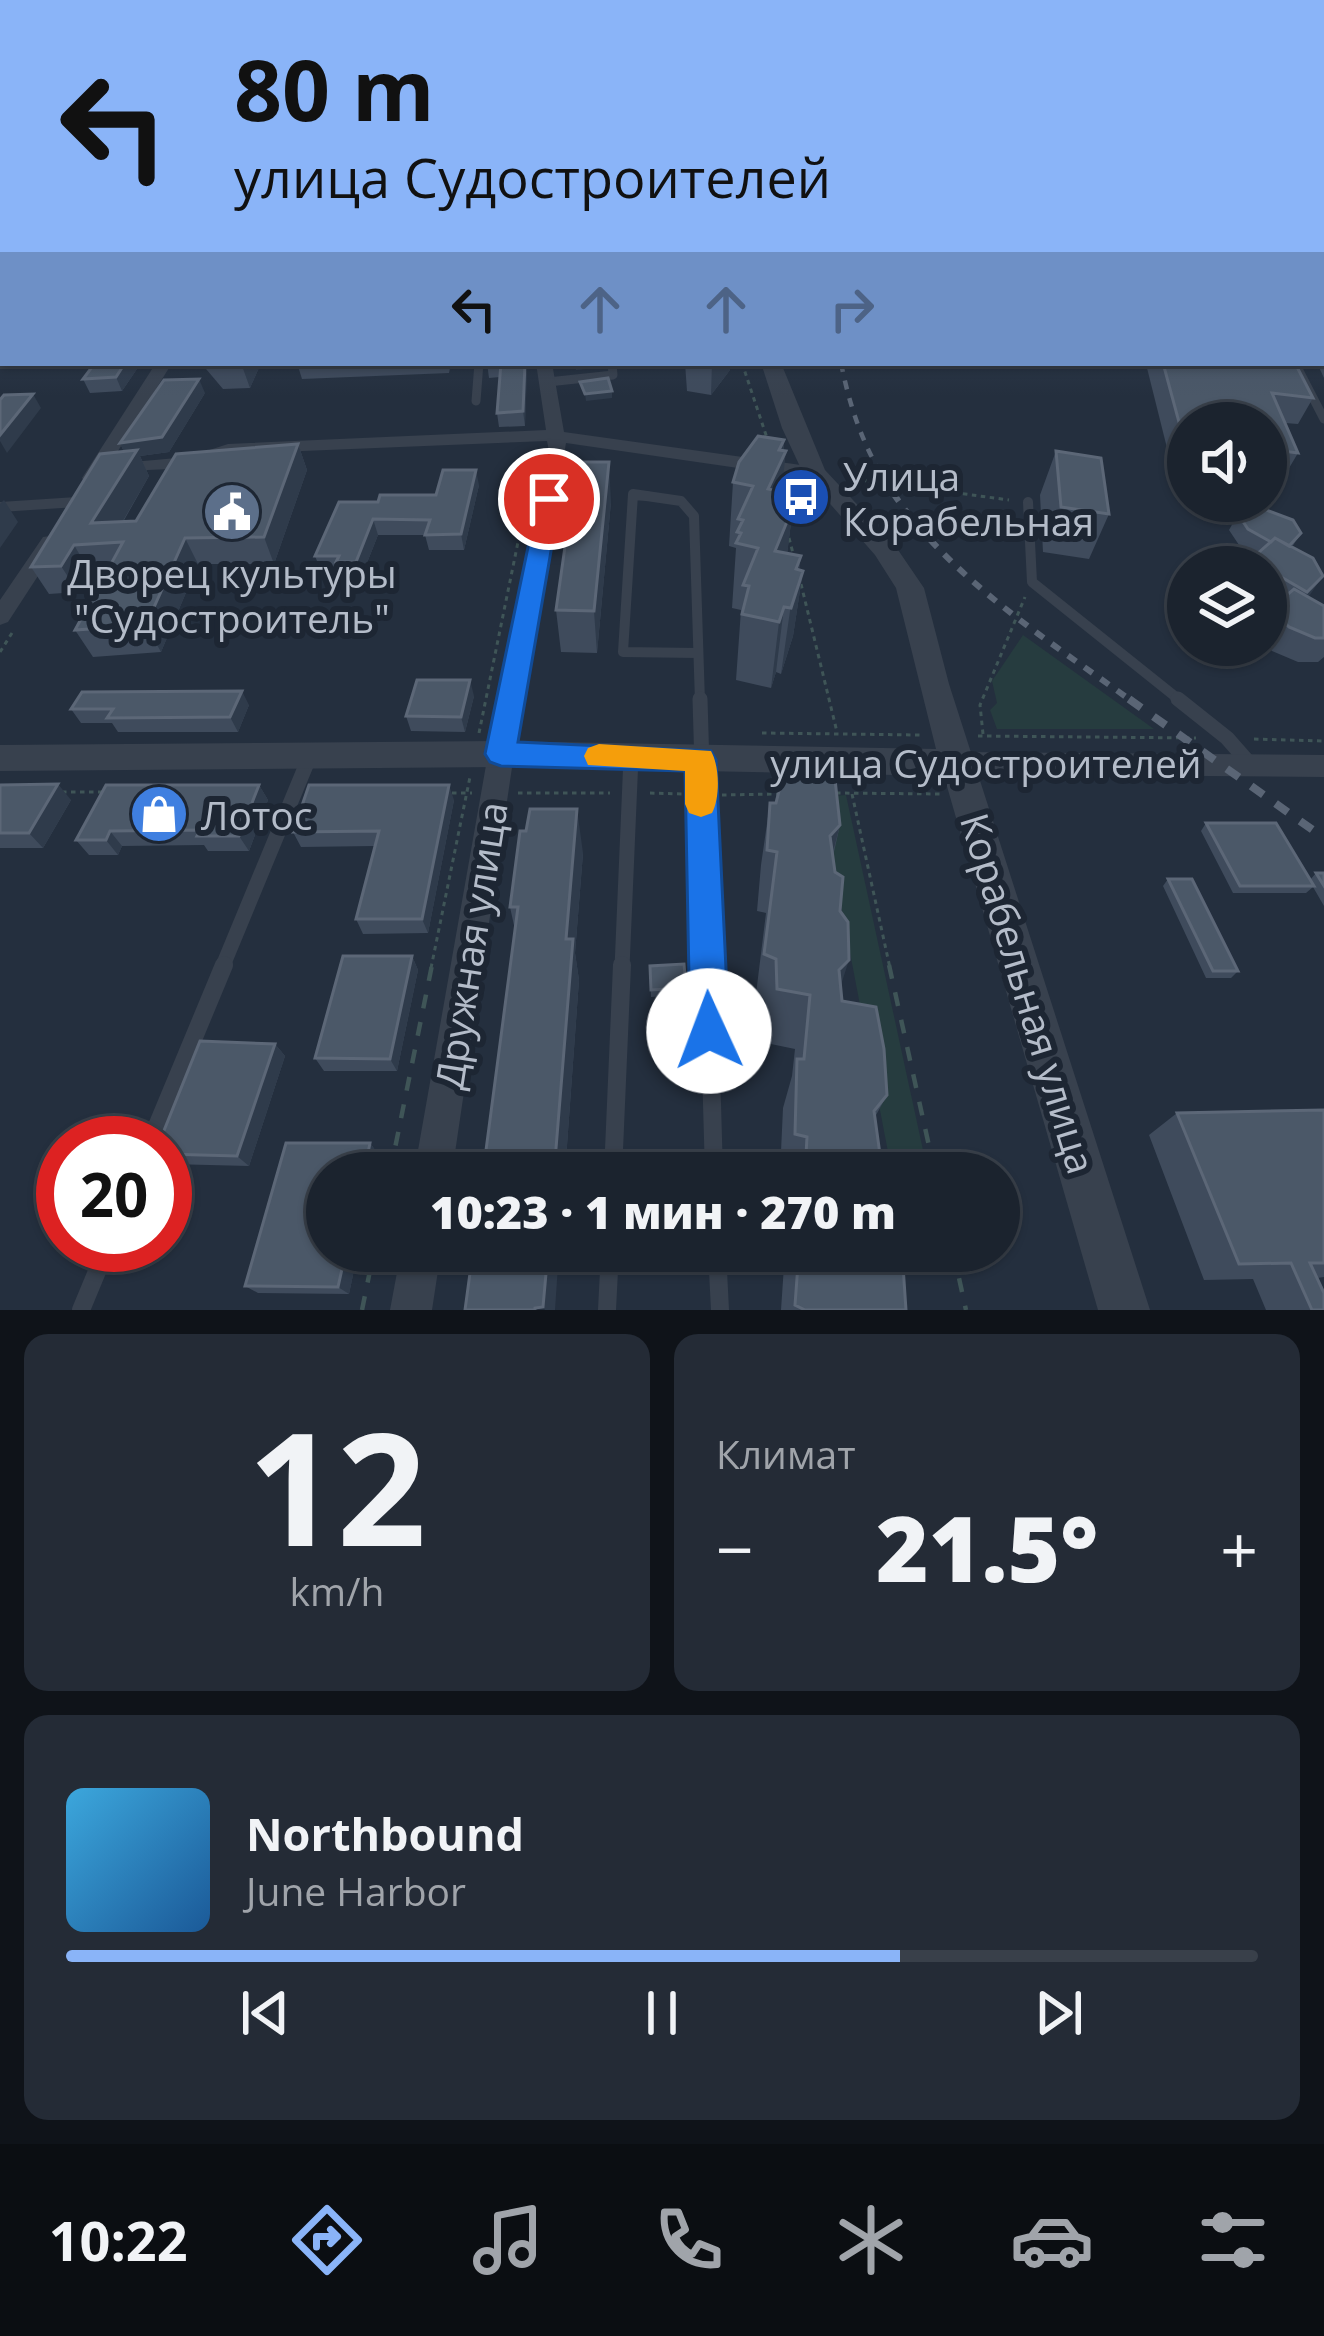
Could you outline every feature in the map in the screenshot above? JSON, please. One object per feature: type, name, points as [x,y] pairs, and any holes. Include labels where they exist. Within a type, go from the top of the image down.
[{"type":"street","points":[[0,616],[162,366]]},
{"type":"street","name":"Корабельная улица","points":[[772,366],[793,428],[815,472],[901,570],[910,588],[933,684],[972,749],[1124,1310]]},
{"type":"street","name":"Дружная улица","points":[[436,1152],[501,754],[558,451],[546,373]]},
{"type":"street","points":[[98,471],[191,462],[228,449],[556,435],[815,472]]},
{"type":"street","name":"улица Судостроителей","points":[[0,758],[501,754],[700,760],[972,749],[1324,766]]},
{"type":"street","points":[[411,1310],[417,1272]]},
{"type":"lane","points":[[476,401],[479,366]]},
{"type":"lane","points":[[546,373],[613,375],[612,366]]},
{"type":"lane","points":[[1297,366],[1324,419]]},
{"type":"lane","points":[[698,653],[623,652],[633,494],[681,501],[694,516],[713,1152]]},
{"type":"lane","points":[[0,507],[76,502]]},
{"type":"lane","points":[[1028,502],[1032,582],[1227,738],[1249,763]]},
{"type":"lane","points":[[161,1116],[309,757]]},
{"type":"lane","points":[[614,1152],[631,757]]},
{"type":"lane","points":[[82,1310],[97,1272]]},
{"type":"lane","points":[[608,1310],[609,1272]]},
{"type":"lane","points":[[718,1272],[720,1310]]},
{"type":"path","points":[[815,472],[1028,502]]},
{"type":"path","points":[[972,749],[980,705],[1032,582]]},
{"type":"path","points":[[362,1310],[370,1272]]},
{"type":"path","points":[[957,1272],[966,1310]]},
{"type":"green space","points":[[1023,635],[1154,729],[997,729],[990,710],[997,703],[992,681]]},
{"type":"green space","points":[[846,795],[923,1152],[888,1152],[823,811],[833,796]]},
{"type":"building","points":[[93,366],[123,366],[116,377],[83,379]]},
{"type":"building","points":[[501,366],[525,366],[523,411],[497,413]]},
{"type":"building","points":[[1164,366],[1297,366],[1313,398],[1272,393],[1276,402],[1174,402]]},
{"type":"building","points":[[608,378],[612,391],[585,394],[580,382]]},
{"type":"building","points":[[199,379],[162,437],[120,443],[164,380]]},
{"type":"building","points":[[33,394],[0,435],[4,395]]},
{"type":"building","points":[[1287,428],[1298,453],[1287,452]]},
{"type":"building","points":[[758,436],[784,440],[779,450],[786,451],[768,489],[791,494],[786,506],[793,507],[775,551],[801,556],[796,569],[803,571],[791,608],[784,607],[779,622],[742,614],[749,586],[743,585],[758,548],[736,543],[743,520],[738,519],[753,486],[733,482],[739,462]]},
{"type":"building","points":[[298,444],[264,537],[185,538],[146,625],[75,630],[123,542],[74,545],[61,566],[31,567],[100,454],[137,450],[91,523],[136,521],[176,454]]},
{"type":"building","points":[[1056,451],[1101,458],[1109,514],[1061,507]]},
{"type":"building","points":[[577,462],[609,462],[594,611],[556,610]]},
{"type":"building","points":[[443,470],[476,470],[461,534],[425,535],[430,520],[373,519],[356,562],[315,556],[339,502],[378,502],[380,495],[436,495]]},
{"type":"building","points":[[1287,518],[1301,533],[1289,546],[1248,529],[1243,522],[1287,522]]},
{"type":"building","points":[[1275,538],[1313,558],[1323,576],[1307,592],[1287,580],[1287,546],[1266,546]]},
{"type":"building","points":[[1294,589],[1324,606],[1324,638],[1287,625],[1287,595]]},
{"type":"building","points":[[417,680],[470,680],[461,717],[406,716]]},
{"type":"building","points":[[242,691],[230,717],[107,718],[113,709],[71,709],[82,692]]},
{"type":"building","points":[[781,764],[834,770],[840,825],[830,836],[835,872],[843,877],[840,911],[848,922],[849,960],[839,970],[842,1001],[876,1007],[887,1095],[874,1111],[880,1152],[806,1152],[807,1137],[795,1134],[797,1059],[804,1059],[810,995],[777,989],[776,959],[764,954],[777,852],[767,850],[770,803],[776,803]]},
{"type":"building","points":[[58,784],[29,833],[0,833],[0,785]]},
{"type":"building","points":[[106,785],[259,785],[239,836],[197,836],[200,830],[110,831],[106,840],[76,840]]},
{"type":"building","points":[[309,785],[449,785],[422,919],[356,919],[379,831],[293,832]]},
{"type":"building","points":[[530,809],[577,809],[566,939],[573,939],[556,1152],[486,1152],[518,907],[510,907],[520,831],[526,831]]},
{"type":"building","points":[[1206,823],[1276,823],[1314,886],[1240,886]]},
{"type":"building","points":[[1168,879],[1192,879],[1238,971],[1213,971]]},
{"type":"building","points":[[343,956],[412,956],[390,1059],[315,1058]]},
{"type":"building","points":[[684,964],[686,988],[651,990],[650,966]]},
{"type":"building","points":[[200,1041],[275,1044],[237,1156],[192,1155],[192,1116],[170,1116]]},
{"type":"building","points":[[1324,1110],[1324,1263],[1310,1263],[1324,1293],[1324,1310],[1312,1310],[1291,1263],[1239,1264],[1177,1113]]},
{"type":"building","points":[[286,1143],[370,1143],[368,1152],[306,1152],[306,1272],[341,1272],[338,1287],[245,1286]]},
{"type":"building","points":[[470,1272],[546,1272],[543,1307],[465,1310]]},
{"type":"building","points":[[797,1272],[903,1272],[906,1310],[805,1310],[795,1305]]},
{"type":"railway","points":[[842,366],[861,432],[894,494]]},
{"type":"railway","points":[[894,494],[917,525],[973,581],[1133,702]]},
{"type":"railway","points":[[1129,699],[1324,838]]},
{"type":"slow traffic","points":[[599,756],[700,760],[701,804]]},
{"type":"place","name":"Улица Корабельная","points":[[801,497]]},
{"type":"place","name":"Дворец культуры \"Судостроитель\"","points":[[232,512]]},
{"type":"place","name":"Лотос","points":[[159,814]]},
{"type":"route","points":[[549,499],[501,754],[700,760],[709,1031]]}]
